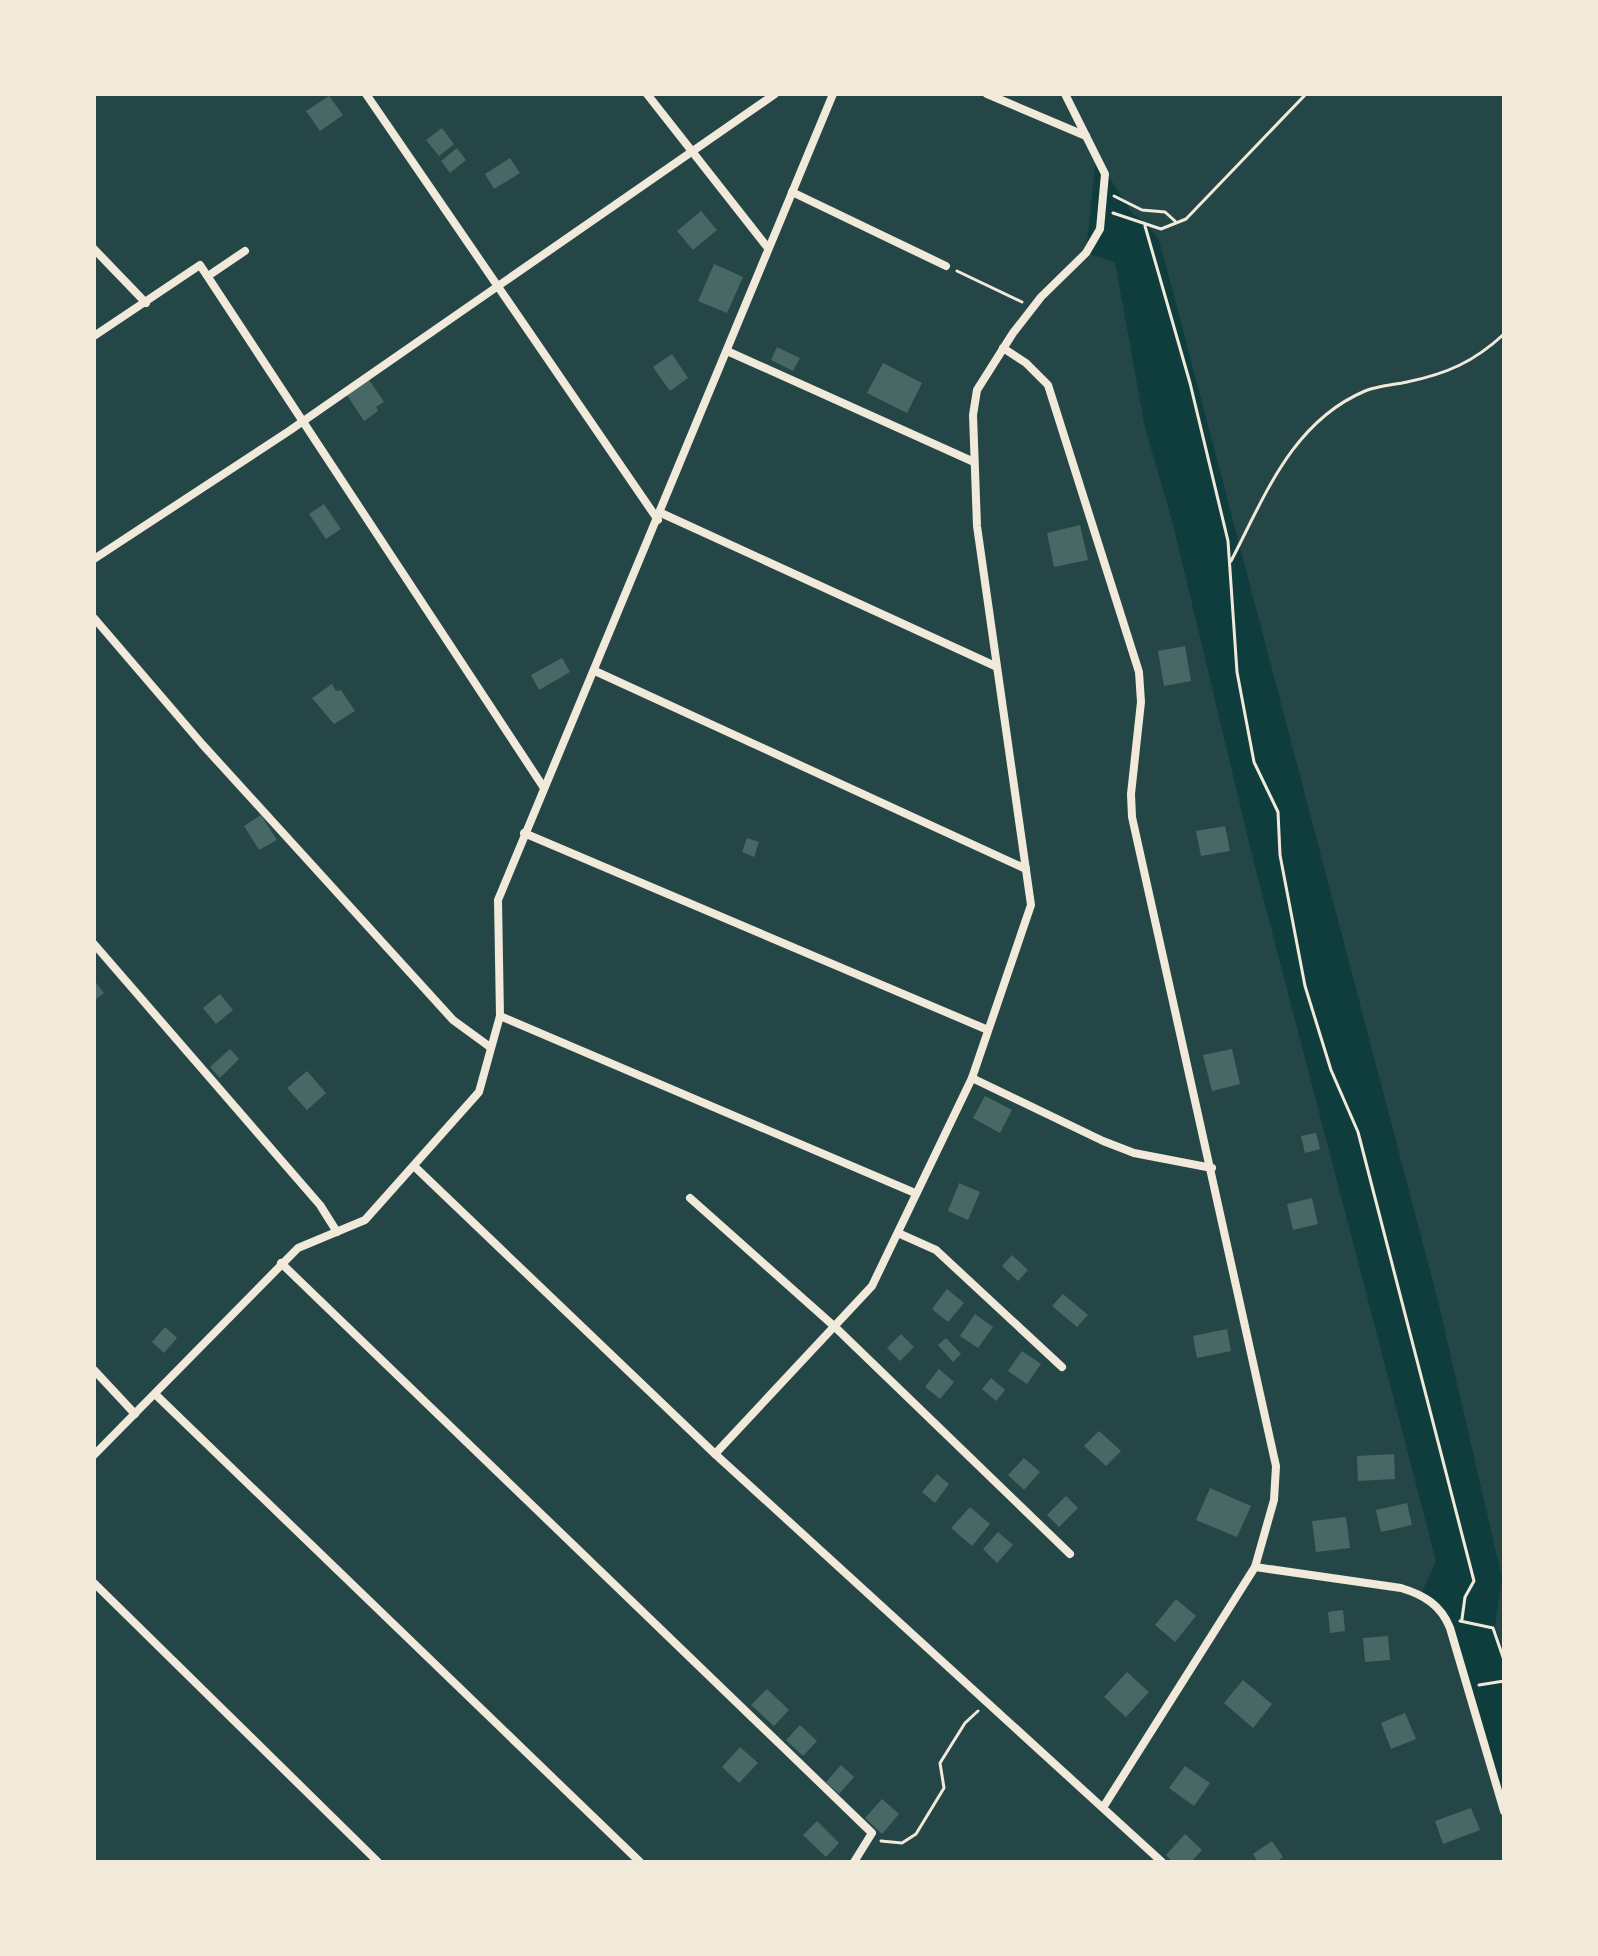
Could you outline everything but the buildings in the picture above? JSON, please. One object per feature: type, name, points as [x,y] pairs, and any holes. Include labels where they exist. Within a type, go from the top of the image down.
[{"type":"street","points":[[366,94],[495,286],[660,516],[995,666]]},
{"type":"street","points":[[647,94],[768,248]]},
{"type":"street","points":[[94,559],[303,421],[775,94]]},
{"type":"street","points":[[94,1455],[298,1248],[365,1220],[479,1092],[500,1016],[498,900],[833,94]]},
{"type":"street","points":[[987,94],[1086,136]]},
{"type":"street","points":[[715,1454],[872,1286],[972,1078],[1031,905],[977,526],[973,415],[977,390],[1003,348],[1033,307],[1086,253],[1100,229],[1105,174],[1065,94]]},
{"type":"street","points":[[792,192],[946,266]]},
{"type":"street","points":[[94,249],[146,303]]},
{"type":"street","points":[[208,276],[245,251]]},
{"type":"street","points":[[94,336],[200,265],[544,788]]},
{"type":"street","points":[[1003,348],[1026,363],[1048,385],[1134,647],[1141,702],[1131,794],[1132,817],[1276,1466],[1274,1500],[1255,1567],[1104,1806]]},
{"type":"street","points":[[727,351],[974,462]]},
{"type":"street","points":[[94,618],[202,744],[453,1020],[490,1047]]},
{"type":"street","points":[[595,671],[1026,869]]},
{"type":"street","points":[[524,833],[988,1030]]},
{"type":"street","points":[[94,944],[320,1205],[337,1232]]},
{"type":"street","points":[[500,1016],[915,1193]]},
{"type":"street","points":[[972,1078],[1134,1153],[1212,1168]]},
{"type":"street","points":[[414,1166],[715,1454],[1162,1862]]},
{"type":"street","points":[[690,1198],[835,1327],[1070,1554]]},
{"type":"street","points":[[898,1233],[936,1250],[1062,1367]]},
{"type":"street","points":[[281,1263],[871,1835],[854,1862]]},
{"type":"street","points":[[94,1370],[135,1414]]},
{"type":"street","points":[[155,1394],[640,1862]]},
{"type":"street","points":[[1255,1567],[1421,1594],[1435,1604],[1448,1622],[1504,1811]]},
{"type":"street","points":[[94,1583],[378,1862]]},
{"type":"path","points":[[1103,209],[1161,229],[1186,219],[1306,94]]},
{"type":"path","points":[[1105,192],[1142,210],[1165,212],[1175,221]]},
{"type":"path","points":[[1145,226],[1190,383],[1228,541],[1237,672],[1254,762],[1278,812],[1280,855],[1305,986],[1331,1070],[1358,1132],[1474,1581],[1465,1597],[1461,1621]]},
{"type":"path","points":[[946,266],[1033,307]]},
{"type":"path","points":[[1229,563],[1292,446],[1326,413],[1366,390],[1457,369],[1483,353],[1504,334]]},
{"type":"path","points":[[1448,1622],[1461,1621],[1493,1628],[1504,1660]]},
{"type":"path","points":[[1468,1687],[1504,1681]]},
{"type":"path","points":[[871,1835],[878,1841],[902,1843],[916,1834],[944,1788],[940,1763],[965,1723],[989,1702]]},
{"type":"shaded area","points":[[94,94],[1504,94],[1504,1653],[1495,1625],[1502,1578],[1438,1301],[1159,240],[1146,223],[1133,214],[1096,157],[1086,253],[1115,262],[1145,428],[1172,520],[1252,855],[1436,1561],[1421,1594],[1445,1615],[1504,1810],[1504,1862],[94,1862]]}]
